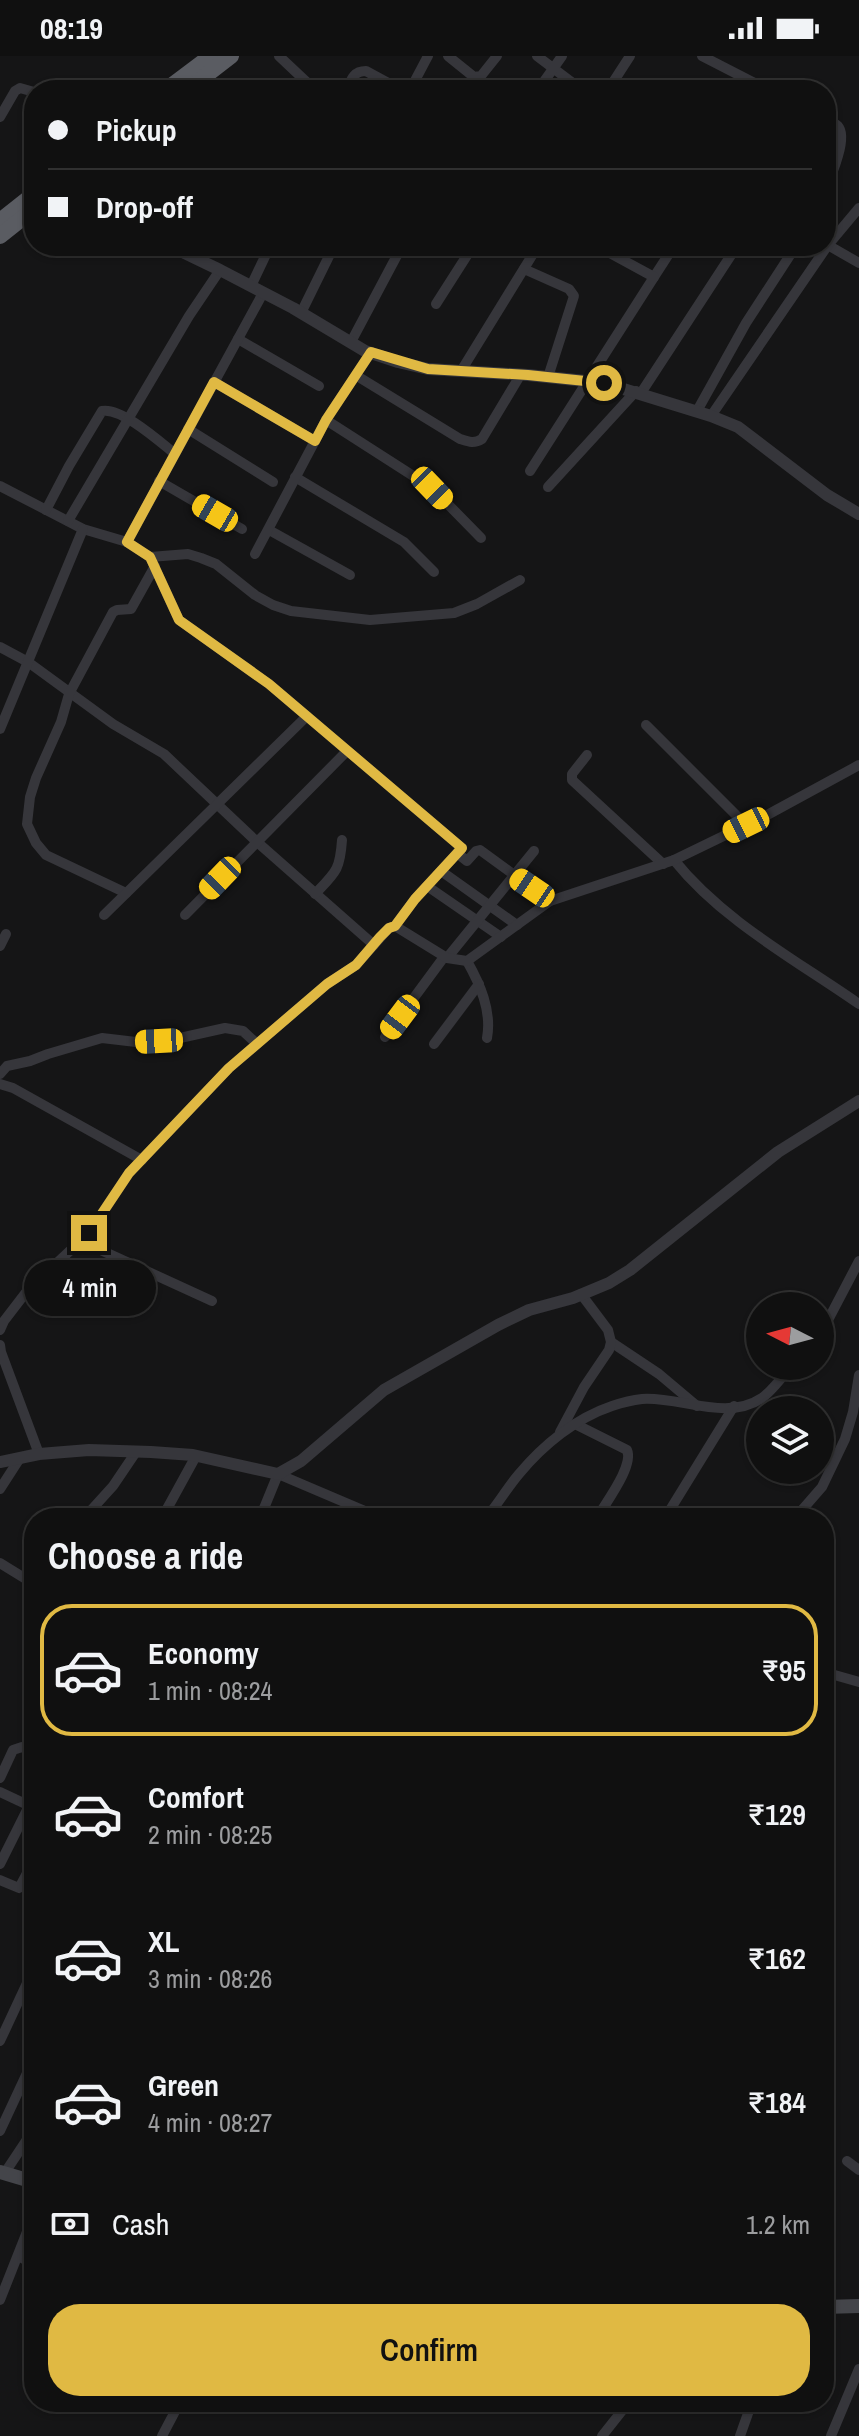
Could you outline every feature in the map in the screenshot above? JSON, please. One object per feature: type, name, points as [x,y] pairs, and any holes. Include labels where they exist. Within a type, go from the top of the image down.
[{"type":"highway","points":[[179,80],[211,56]]},
{"type":"highway","points":[[200,80],[231,56]]},
{"type":"highway","points":[[0,221],[24,202]]},
{"type":"highway","points":[[0,236],[24,217]]},
{"type":"main road","points":[[2,2173],[24,2179]]},
{"type":"main road","points":[[834,2307],[859,2306]]},
{"type":"street","points":[[279,56],[304,80]]},
{"type":"street","points":[[415,80],[428,56]]},
{"type":"street","points":[[448,56],[478,77],[497,56]]},
{"type":"street","points":[[537,56],[569,80]]},
{"type":"street","points":[[545,80],[562,56]]},
{"type":"street","points":[[614,80],[630,56]]},
{"type":"street","points":[[702,56],[748,80]]},
{"type":"street","points":[[351,80],[354,74],[366,71],[383,80]]},
{"type":"street","points":[[0,117],[15,91],[24,89]]},
{"type":"street","points":[[836,125],[841,132],[841,146],[836,159]]},
{"type":"street","points":[[836,234],[859,208]]},
{"type":"street","points":[[836,249],[859,263]]},
{"type":"street","points":[[191,256],[371,352],[428,369],[586,381],[639,392],[711,416],[738,427],[827,495],[859,514]]},
{"type":"street","points":[[251,286],[265,256]]},
{"type":"street","points":[[301,313],[329,256]]},
{"type":"street","points":[[351,342],[397,256]]},
{"type":"street","points":[[436,304],[467,256]]},
{"type":"street","points":[[461,371],[532,256]]},
{"type":"street","points":[[615,256],[654,277]]},
{"type":"street","points":[[530,471],[668,256]]},
{"type":"street","points":[[548,487],[639,392],[730,256]]},
{"type":"street","points":[[697,411],[746,323],[790,256]]},
{"type":"street","points":[[711,416],[819,256]]},
{"type":"street","points":[[524,269],[569,289],[574,296],[548,377]]},
{"type":"street","points":[[68,521],[189,316],[220,270]]},
{"type":"street","points":[[127,542],[263,293]]},
{"type":"street","points":[[238,339],[319,386]]},
{"type":"street","points":[[255,554],[326,420],[371,352]]},
{"type":"street","points":[[357,376],[460,439],[477,442],[482,439],[521,374]]},
{"type":"street","points":[[214,382],[315,441]]},
{"type":"street","points":[[46,510],[102,411],[109,410],[129,420],[174,453]]},
{"type":"street","points":[[326,420],[432,488],[481,538]]},
{"type":"street","points":[[188,429],[273,482]]},
{"type":"street","points":[[295,477],[404,542],[434,572]]},
{"type":"street","points":[[159,481],[242,529]]},
{"type":"street","points":[[0,486],[83,529],[127,542],[152,562],[179,620],[269,684],[462,848],[395,926],[389,928],[356,965],[327,984],[229,1068],[129,1173],[81,1241],[27,1291],[1,1325]]},
{"type":"street","points":[[0,729],[83,529]]},
{"type":"street","points":[[269,530],[350,575]]},
{"type":"street","points":[[152,562],[188,554],[216,564],[273,605],[291,611],[370,620],[454,613],[520,580]]},
{"type":"street","points":[[126,893],[46,855],[28,831],[27,815],[33,788],[61,722],[69,694],[113,612],[131,609],[152,562]]},
{"type":"street","points":[[0,647],[28,662],[113,724],[164,754],[256,841],[374,945]]},
{"type":"street","points":[[104,915],[307,716]]},
{"type":"street","points":[[646,725],[746,825]]},
{"type":"street","points":[[185,915],[347,751]]},
{"type":"street","points":[[587,755],[572,774],[572,780],[745,926],[859,1004]]},
{"type":"street","points":[[395,926],[445,958],[467,961],[550,901],[668,862],[859,765]]},
{"type":"street","points":[[315,894],[336,872],[341,861],[342,840]]},
{"type":"street","points":[[457,853],[467,861],[480,850],[550,901]]},
{"type":"street","points":[[385,1037],[445,958],[534,851]]},
{"type":"street","points":[[441,871],[517,925]]},
{"type":"street","points":[[427,886],[501,937]]},
{"type":"street","points":[[0,946],[6,934]]},
{"type":"street","points":[[467,961],[479,984],[489,1015],[487,1038]]},
{"type":"street","points":[[434,1044],[479,984]]},
{"type":"street","points":[[0,1074],[7,1066],[102,1038],[159,1041],[236,1028],[256,1043]]},
{"type":"street","points":[[0,1084],[13,1088],[142,1160]]},
{"type":"street","points":[[264,1508],[278,1474],[301,1461],[384,1390],[529,1310],[609,1283],[630,1270],[778,1152],[859,1101]]},
{"type":"street","points":[[81,1241],[212,1301]]},
{"type":"street","points":[[834,1309],[859,1261]]},
{"type":"street","points":[[559,1433],[611,1342],[608,1330],[581,1294]]},
{"type":"street","points":[[611,1342],[659,1374],[698,1407]]},
{"type":"street","points":[[0,1345],[39,1454]]},
{"type":"street","points":[[804,1508],[822,1487],[849,1430],[859,1375]]},
{"type":"street","points":[[495,1508],[519,1473],[559,1433],[612,1406],[643,1399],[698,1407],[746,1406],[764,1397],[779,1380]]},
{"type":"street","points":[[671,1508],[734,1406]]},
{"type":"street","points":[[575,1424],[627,1450],[629,1454],[630,1460],[603,1508]]},
{"type":"street","points":[[0,1462],[39,1454],[89,1450],[196,1456],[278,1474],[350,1508]]},
{"type":"street","points":[[93,1508],[113,1486],[136,1452]]},
{"type":"street","points":[[167,1508],[196,1456]]},
{"type":"street","points":[[0,1489],[20,1458]]},
{"type":"street","points":[[0,1563],[24,1578]]},
{"type":"street","points":[[834,1674],[858,1680]]},
{"type":"street","points":[[0,1778],[13,1750],[24,1748]]},
{"type":"street","points":[[0,1792],[24,1800]]},
{"type":"street","points":[[0,1864],[24,1818]]},
{"type":"street","points":[[0,1880],[19,1888],[24,1879]]},
{"type":"street","points":[[0,2041],[24,1989]]},
{"type":"street","points":[[0,2131],[24,2079]]},
{"type":"street","points":[[2,2173],[24,2143]]},
{"type":"street","points":[[847,2161],[859,2170]]},
{"type":"street","points":[[0,2300],[24,2240]]},
{"type":"street","points":[[18,2256],[24,2259]]},
{"type":"street","points":[[831,2436],[859,2369]]},
{"type":"street","points":[[162,2436],[174,2412]]},
{"type":"street","points":[[602,2436],[621,2412]]},
{"type":"street","points":[[740,2436],[748,2412]]},
{"type":"route","points":[[89,1233],[129,1173],[229,1068],[327,984],[356,965],[389,928],[395,926],[415,899],[462,848],[269,684],[179,620],[150,557],[127,542],[214,382],[315,441],[371,352],[428,369],[604,383]]}]
